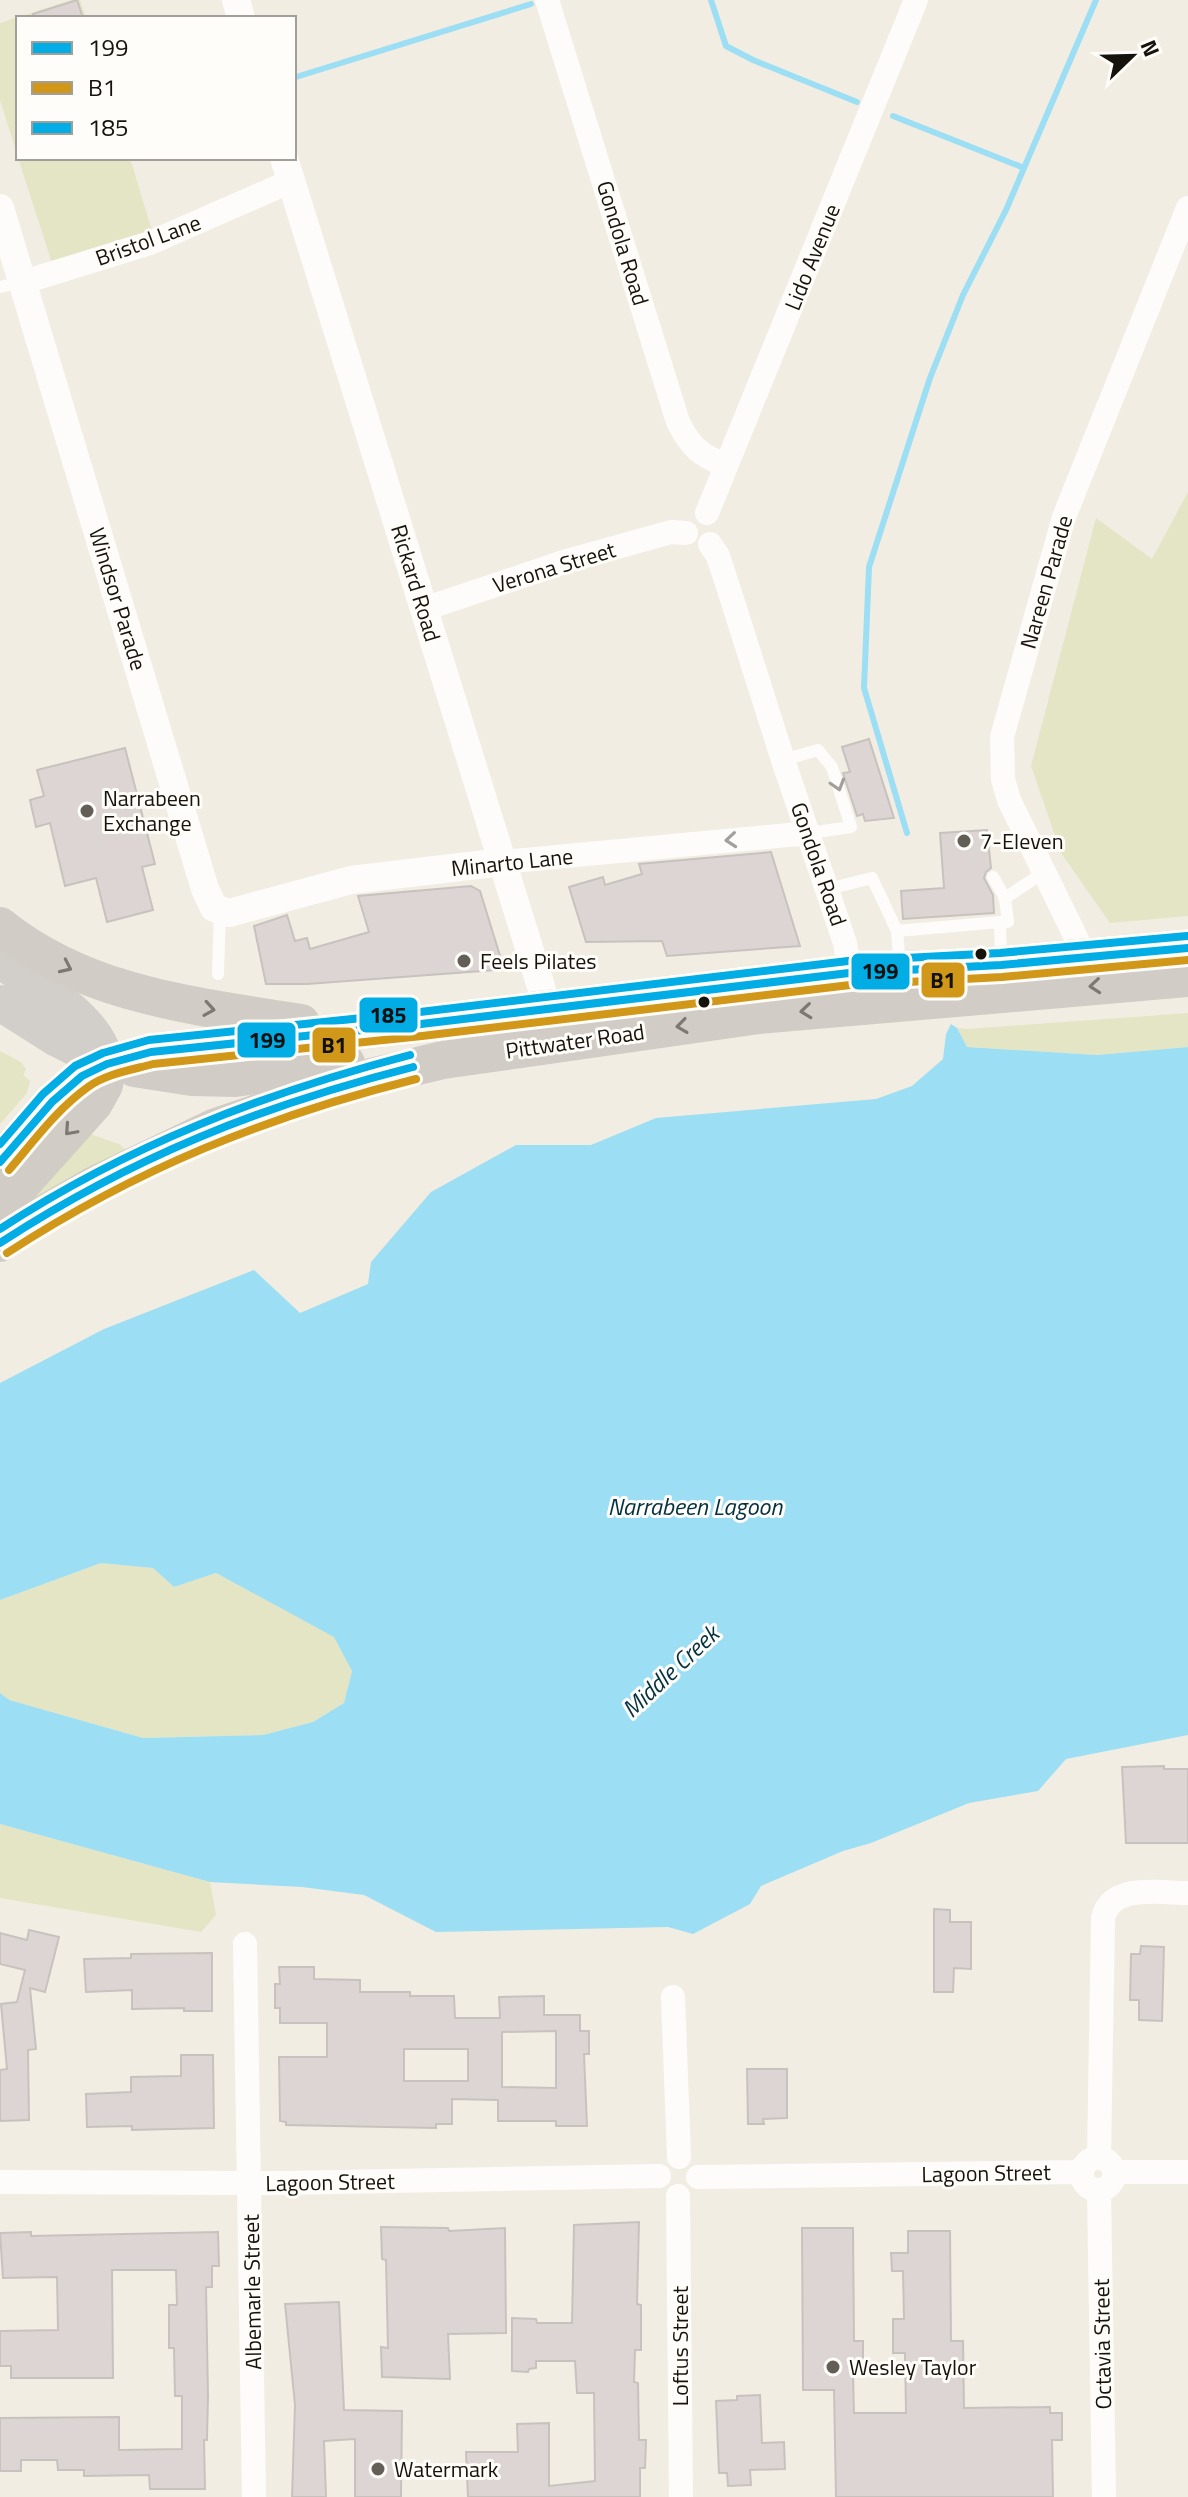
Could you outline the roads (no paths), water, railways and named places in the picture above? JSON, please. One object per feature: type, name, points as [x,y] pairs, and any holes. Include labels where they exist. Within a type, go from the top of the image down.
[{"type":"highway","points":[[0,926],[53,961],[98,982],[174,1003],[347,1031]]},
{"type":"highway","name":"Pittwater Road","points":[[0,1243],[93,1186],[216,1127],[350,1082],[443,1060],[759,1015],[851,990],[899,950],[1001,965],[1188,948]]},
{"type":"highway","name":"Pittwater Road","points":[[0,1162],[61,1094],[82,1076],[107,1064],[151,1052],[548,1009],[851,990],[1188,978]]},
{"type":"highway","points":[[0,1208],[94,1103],[104,1085],[107,1064],[180,1076],[235,1078],[383,1057],[443,1060]]},
{"type":"main road","points":[[0,960],[87,1024],[99,1039],[107,1064]]},
{"type":"main road","points":[[0,1003],[57,1039],[107,1064]]},
{"type":"street","name":"Gondola Road","points":[[547,0],[678,422],[690,445],[726,465]]},
{"type":"street","name":"Lido Avenue","points":[[707,513],[916,0]]},
{"type":"street","name":"Bristol Lane","points":[[12,285],[150,243],[287,170]]},
{"type":"street","name":"Rickard Road","points":[[287,170],[548,1009]]},
{"type":"street","name":"Windsor Parade","points":[[0,208],[12,285],[205,889],[214,908],[220,912]]},
{"type":"street","name":"Nareen Parade","points":[[1086,958],[1017,821],[1006,790],[1001,757],[1002,737],[1064,517],[1188,208]]},
{"type":"street","points":[[707,513],[718,524],[718,536],[710,544],[695,544],[686,533],[690,518],[695,514],[707,513]]},
{"type":"street","name":"Verona Street","points":[[424,609],[567,561],[671,532],[686,533]]},
{"type":"street","name":"Gondola Road","points":[[710,544],[718,556],[828,889],[845,943],[851,990]]},
{"type":"street","name":"Minarto Lane","points":[[220,912],[229,913],[351,880],[502,862],[809,833]]},
{"type":"street","name":"Octavia Street","points":[[1104,2497],[1099,2173],[1103,1918],[1110,1902],[1130,1893],[1188,1893]]},
{"type":"street","name":"Albemarle Street","points":[[245,1944],[254,2497]]},
{"type":"street","points":[[673,1997],[679,2157]]},
{"type":"street","points":[[679,2157],[692,2163],[698,2177],[692,2190],[678,2196],[665,2190],[659,2176],[665,2163],[679,2157]]},
{"type":"street","name":"Lagoon Street","points":[[698,2177],[1188,2172]]},
{"type":"street","name":"Lagoon Street","points":[[0,2182],[659,2176]]},
{"type":"street","name":"Loftus Street","points":[[678,2196],[681,2497]]},
{"type":"lane","points":[[783,760],[818,750],[832,767],[851,827],[809,833]]},
{"type":"lane","points":[[1005,898],[1043,873]]},
{"type":"lane","points":[[828,889],[872,878],[899,950],[1008,922],[1005,898],[993,877]]},
{"type":"lane","points":[[218,974],[220,912]]},
{"type":"lane","points":[[1000,922],[1001,965]]},
{"type":"water","name":"Narrabeen Lagoon","points":[[951,1024],[957,1028],[967,1047],[1097,1055],[1188,1047],[1188,1735],[1066,1759],[1038,1791],[969,1803],[871,1843],[843,1851],[761,1886],[750,1904],[693,1934],[668,1927],[436,1932],[364,1895],[302,1887],[210,1882],[0,1824],[0,1693],[9,1700],[143,1738],[263,1735],[313,1722],[344,1703],[352,1671],[334,1637],[216,1573],[174,1587],[153,1568],[101,1563],[0,1600],[0,1383],[104,1329],[254,1270],[300,1313],[368,1284],[371,1262],[431,1192],[516,1145],[591,1145],[656,1118],[876,1099],[912,1086],[943,1059],[946,1034]]},
{"type":"waterway","points":[[711,0],[726,46],[857,102]]},
{"type":"waterway","points":[[907,833],[864,688],[869,567],[930,378],[963,295],[1006,210],[1096,0]]},
{"type":"waterway","points":[[296,77],[531,4]]},
{"type":"waterway","points":[[893,116],[1024,168]]},
{"type":"place","name":"Narrabeen Exchange","points":[[87,811]]},
{"type":"place","name":"7-Eleven","points":[[964,841]]},
{"type":"place","name":"Feels Pilates","points":[[464,961]]},
{"type":"place","name":"Wesley Taylor","points":[[833,2367]]},
{"type":"place","name":"Watermark","points":[[378,2469]]},
{"type":"water label","name":"Middle Creek","points":[[670,1671]]}]
